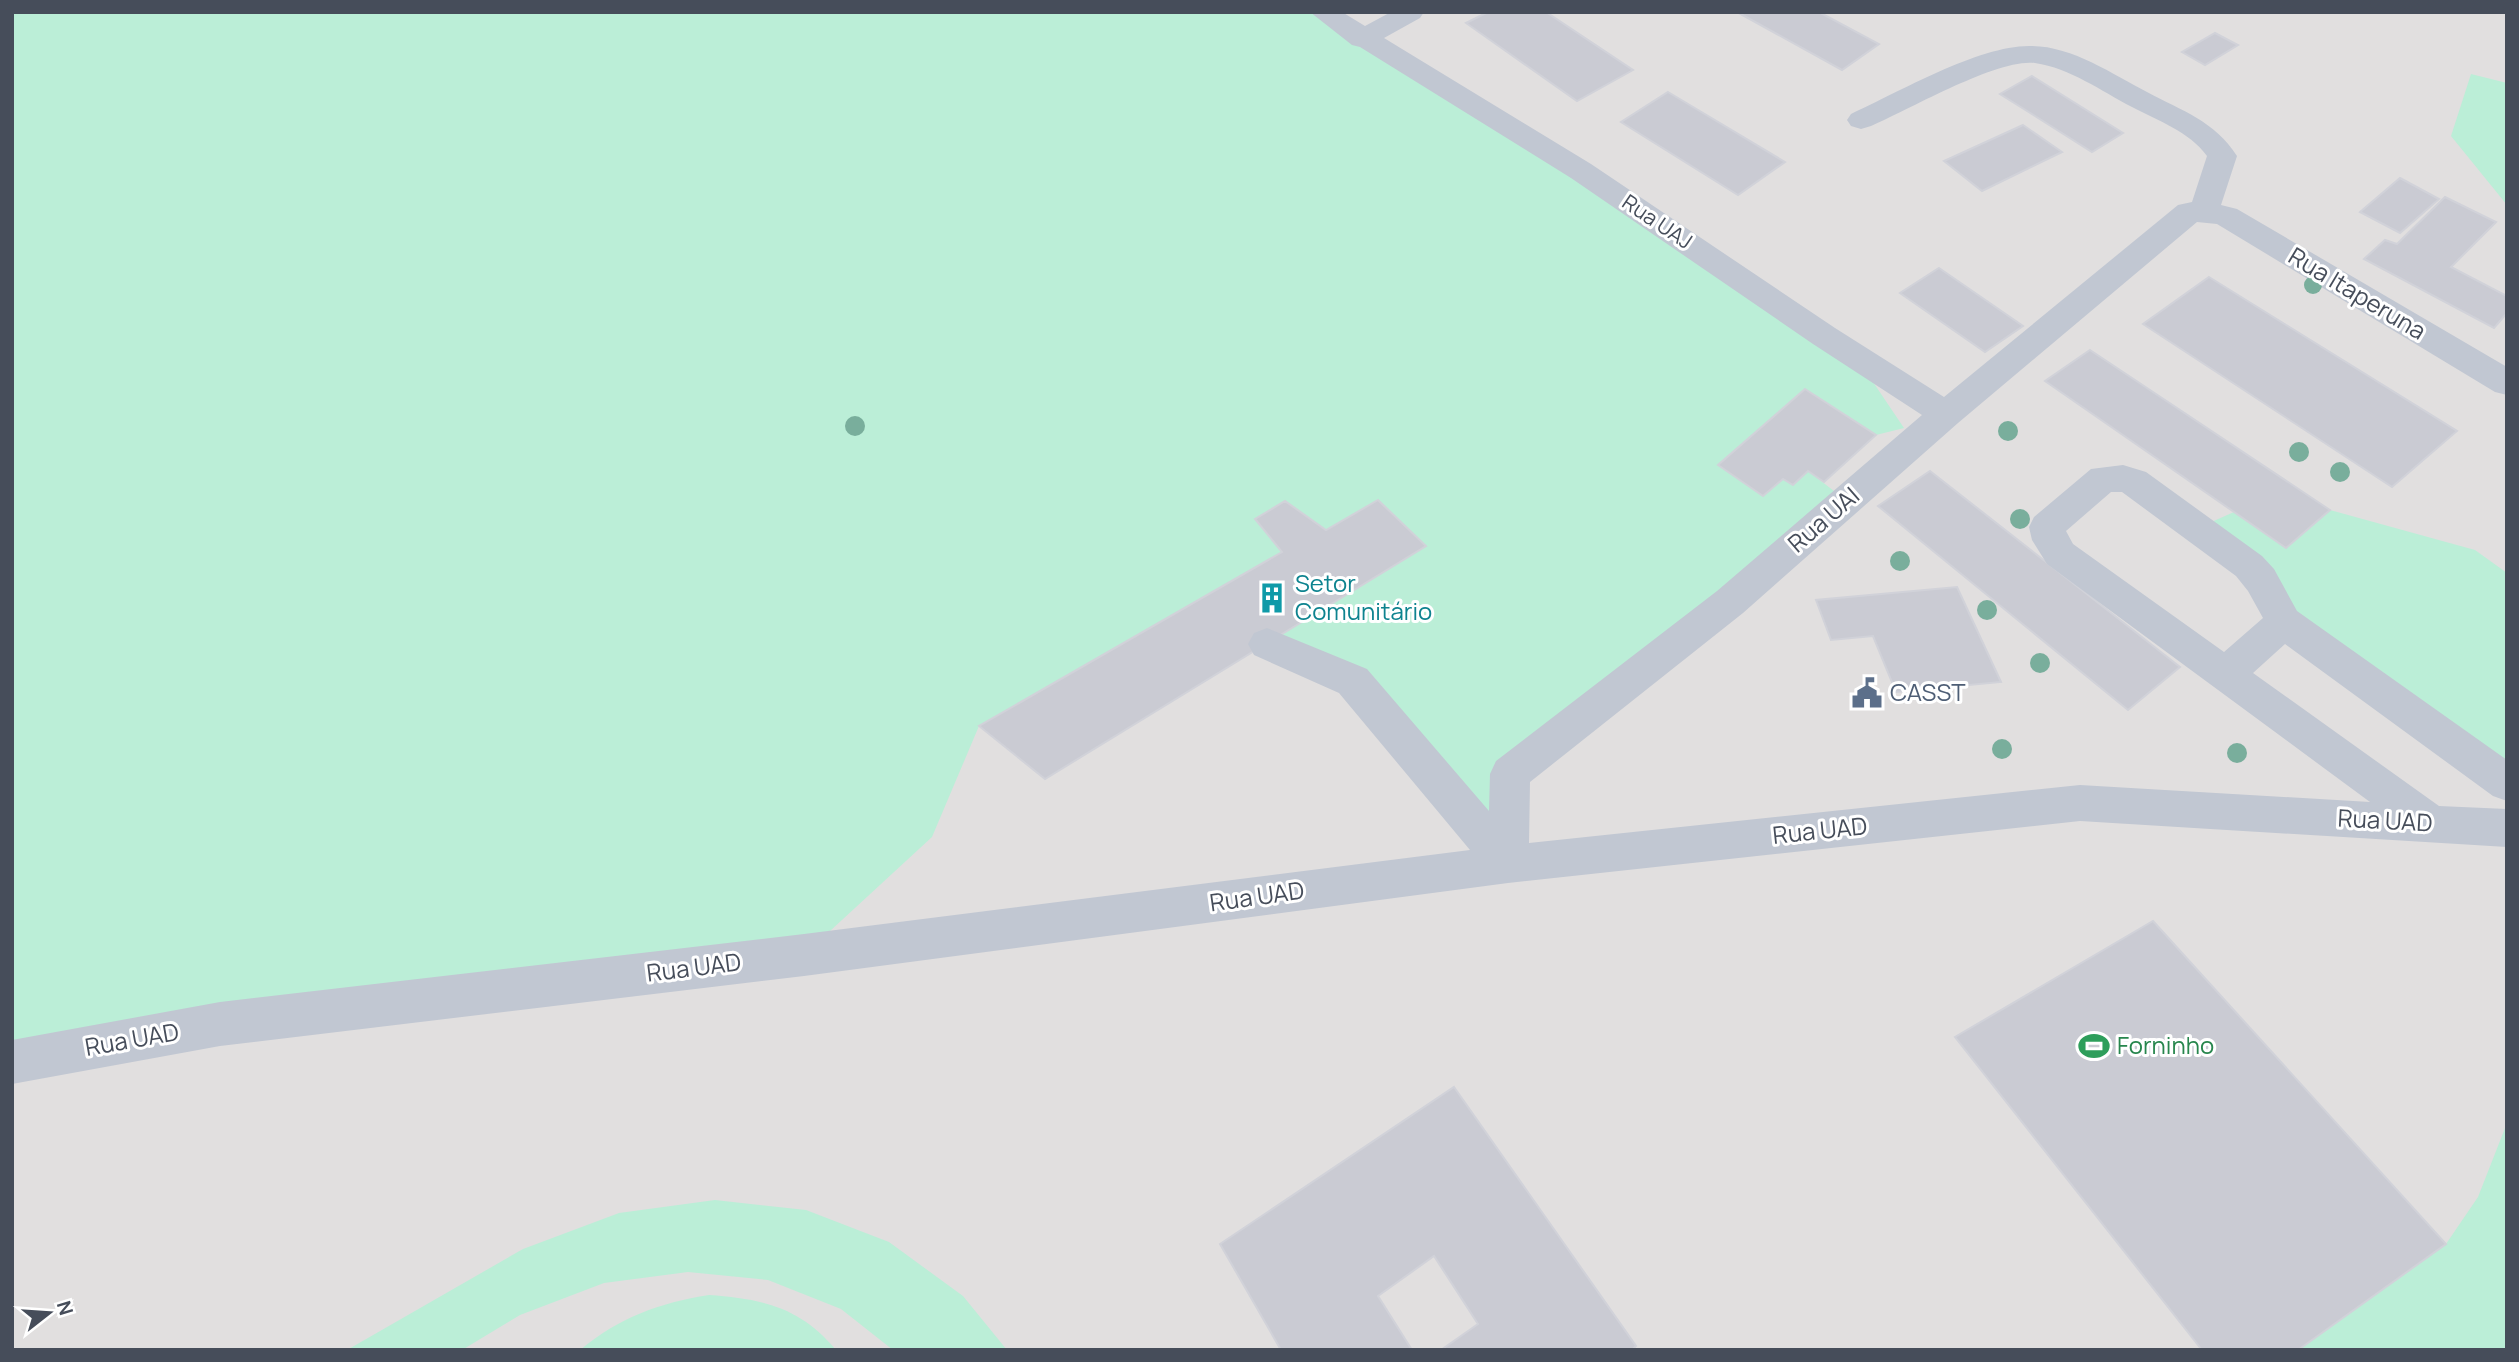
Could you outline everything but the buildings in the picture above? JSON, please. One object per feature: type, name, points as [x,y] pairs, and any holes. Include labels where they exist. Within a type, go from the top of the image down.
[{"type":"street","name":"Rua UAJ","points":[[1323,12],[1581,171],[1824,336],[1946,414]]},
{"type":"street","points":[[1362,38],[1411,12]]},
{"type":"street","points":[[1861,120],[2003,58],[2029,54],[2050,58],[2076,67],[2202,132],[2222,156],[2204,211]]},
{"type":"street","name":"Rua UAI","points":[[1508,864],[1510,774],[1730,602],[1946,414],[2189,212],[2204,211]]},
{"type":"street","name":"Rua Itaperuna","points":[[2204,211],[2226,216],[2507,383]]},
{"type":"street","points":[[2431,823],[2060,554],[2050,540],[2047,527],[2103,479],[2123,478],[2134,482],[2237,555],[2261,580],[2284,622],[2507,783]]},
{"type":"street","points":[[2226,674],[2284,622]]},
{"type":"street","points":[[1267,644],[1353,681],[1508,864]]},
{"type":"street","name":"Rua UAD","points":[[12,1062],[220,1024],[804,955],[1508,864],[2080,803],[2507,828]]},
{"type":"shaded area","points":[[12,12],[2507,12],[2507,1350],[12,1350]]},
{"type":"green space","points":[[12,12],[1323,12],[1581,171],[1873,382],[1904,428],[1876,435],[1805,389],[1783,479],[1793,485],[1808,471],[1847,501],[1511,774],[1508,864],[1353,681],[1267,644],[1425,546],[1378,500],[1326,530],[1285,502],[1255,519],[1282,552],[979,726],[932,837],[804,955],[12,1062]]},
{"type":"green space","points":[[2471,74],[2507,83],[2507,205],[2451,136]]},
{"type":"green space","points":[[2330,510],[2475,550],[2507,573],[2507,783],[2284,622],[2198,528],[2234,512],[2286,548]]},
{"type":"green space","points":[[2507,1123],[2507,1350],[2298,1350],[2446,1244],[2478,1197]]},
{"type":"green space","points":[[715,1200],[806,1210],[889,1242],[963,1296],[1007,1350],[893,1350],[841,1309],[768,1280],[688,1272],[604,1283],[520,1315],[462,1350],[347,1350],[523,1249],[619,1213]]},
{"type":"green space","points":[[709,1295],[747,1299],[779,1308],[809,1324],[836,1350],[580,1350],[595,1338],[641,1313],[673,1302]]},
{"type":"place","name":"Setor Comunitário","points":[[1272,598]]},
{"type":"place","name":"CASST","points":[[1867,693]]},
{"type":"place","name":"Forninho","points":[[2094,1046]]}]
